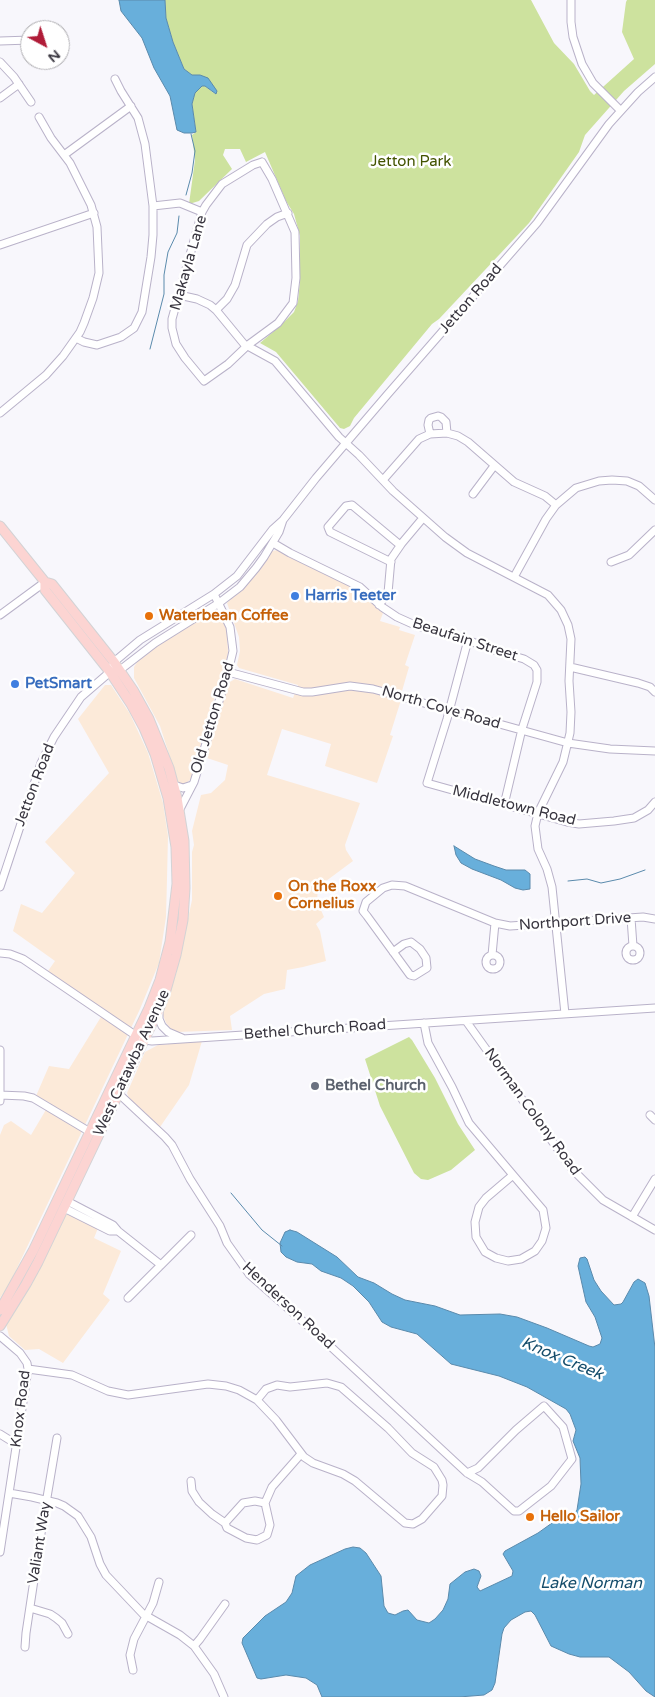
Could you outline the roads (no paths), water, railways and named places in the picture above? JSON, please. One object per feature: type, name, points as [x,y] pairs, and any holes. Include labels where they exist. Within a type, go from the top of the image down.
[{"type":"main road","name":"West Catawba Avenue","points":[[0,526],[44,582],[45,590],[110,672],[131,704],[155,754],[168,798],[176,847],[177,884],[170,942],[160,980],[119,1094],[34,1269],[0,1326]]},
{"type":"main road","name":"West Catawba Avenue","points":[[0,1310],[33,1251],[90,1132],[140,1038],[159,1009],[176,955],[184,908],[185,858],[180,809],[163,750],[149,719],[120,670],[52,584],[44,582]]},
{"type":"main road","points":[[176,847],[180,867],[180,905],[184,908]]},
{"type":"main road","points":[[66,1205],[62,1202],[78,1166],[80,1154]]},
{"type":"main road","points":[[15,1303],[18,1290],[36,1256],[36,1252],[33,1251]]},
{"type":"street","points":[[571,0],[573,37],[582,64],[593,84],[620,110]]},
{"type":"street","points":[[0,42],[20,41]]},
{"type":"street","points":[[0,62],[31,102]]},
{"type":"street","name":"Jetton Road","points":[[0,887],[33,782],[44,754],[64,720],[82,697],[110,672],[114,662],[154,630],[214,594],[237,576],[273,528],[284,520],[346,443],[538,223],[620,110],[655,78]]},
{"type":"street","points":[[76,338],[91,345],[104,343],[129,333],[139,321],[142,312],[151,257],[153,206],[142,134],[138,118],[115,79]]},
{"type":"street","points":[[0,98],[18,84]]},
{"type":"street","points":[[64,155],[131,106]]},
{"type":"street","points":[[0,413],[55,366],[76,338],[89,311],[99,273],[99,244],[94,213],[81,183],[39,117]]},
{"type":"street","name":"Makayla Lane","points":[[262,162],[288,213],[295,232],[296,244],[296,291],[293,303],[278,323],[204,381],[180,351],[173,336],[172,319],[202,212],[222,184],[253,165],[262,162]]},
{"type":"street","points":[[153,206],[180,203],[202,212]]},
{"type":"street","points":[[0,245],[94,213]]},
{"type":"street","points":[[216,310],[222,305],[235,285],[247,245],[267,224],[288,213]]},
{"type":"street","points":[[179,295],[205,302],[216,310],[244,344],[275,361],[340,437],[445,537],[467,552],[548,595],[561,610],[570,631],[569,681],[571,725],[564,762],[538,814],[535,826],[538,849],[550,877],[565,1014]]},
{"type":"street","points":[[430,434],[429,420],[438,416],[446,422],[447,433]]},
{"type":"street","points":[[383,480],[416,442],[430,434],[447,433],[458,436],[468,442],[514,482],[545,496],[556,505]]},
{"type":"street","points":[[474,494],[494,466]]},
{"type":"street","points":[[514,577],[556,505],[576,488],[591,483],[612,480],[635,483],[655,500]]},
{"type":"street","points":[[391,562],[330,532],[328,527],[346,506],[352,505],[400,545]]},
{"type":"street","points":[[379,605],[388,592],[391,562],[400,545],[423,518]]},
{"type":"street","name":"Jetton Road","points":[[110,672],[120,670],[168,634],[219,603],[240,587],[273,543],[284,520]]},
{"type":"street","points":[[611,562],[629,555],[655,530]]},
{"type":"street","name":"Beaufain Street","points":[[273,543],[350,581],[397,618],[524,659],[534,665],[536,682],[522,729],[504,805]]},
{"type":"street","points":[[0,615],[44,582]]},
{"type":"street","name":"Old Jetton Road","points":[[180,809],[192,785],[228,672],[232,651],[232,635],[227,619],[214,594]]},
{"type":"street","points":[[450,710],[468,640]]},
{"type":"street","points":[[570,667],[638,683],[650,687],[655,692]]},
{"type":"street","name":"North Cove Road","points":[[228,672],[302,692],[355,686],[387,692],[568,743],[610,749],[655,751]]},
{"type":"street","name":"Middletown Road","points":[[450,710],[427,783],[579,824],[626,820],[640,815],[655,802]]},
{"type":"street","name":"Old Jetton Road","points":[[174,784],[183,788],[192,785]]},
{"type":"street","name":"Northport Drive","points":[[393,952],[363,911],[366,902],[383,888],[392,885],[406,886],[495,923],[518,927],[647,917],[655,919]]},
{"type":"street","points":[[631,918],[633,946]]},
{"type":"street","points":[[492,955],[495,923]]},
{"type":"street","points":[[411,942],[420,949],[426,958],[427,968],[414,976],[410,975],[393,952],[404,944],[411,942]]},
{"type":"street","points":[[0,953],[10,954],[23,959],[140,1038]]},
{"type":"street","name":"Bethel Church Road","points":[[140,1038],[156,1041],[655,1008]]},
{"type":"street","points":[[159,1009],[159,1018],[162,1026],[168,1032],[184,1039]]},
{"type":"street","name":"Norman Colony Road","points":[[466,1021],[572,1169],[603,1200],[655,1230]]},
{"type":"street","points":[[424,1023],[428,1043],[469,1123],[539,1205],[544,1215],[546,1228],[542,1241],[535,1251],[521,1259],[508,1261],[496,1258],[486,1252],[476,1237],[474,1222],[479,1207],[486,1198],[513,1175]]},
{"type":"street","points":[[0,1050],[0,1097],[24,1096],[33,1098],[90,1132]]},
{"type":"street","name":"Henderson Road","points":[[119,1094],[172,1145],[190,1179],[220,1226],[226,1243],[249,1274],[315,1332],[467,1474],[482,1482],[514,1511],[519,1511],[551,1486],[572,1460],[563,1427],[544,1406],[516,1430],[478,1468],[467,1474]]},
{"type":"street","points":[[632,1217],[655,1179]]},
{"type":"street","points":[[66,1205],[110,1231],[118,1232],[161,1265]]},
{"type":"street","points":[[128,1298],[190,1235]]},
{"type":"street","name":"Knox Road","points":[[0,1336],[20,1353],[28,1369],[0,1552]]},
{"type":"street","points":[[28,1369],[72,1376],[108,1391],[128,1395],[217,1384],[239,1390],[257,1400],[276,1420],[301,1454],[313,1463],[343,1474],[355,1481],[400,1519],[409,1524],[422,1519],[442,1496],[444,1486],[434,1468],[412,1453],[388,1428],[341,1387],[327,1383],[290,1387],[277,1385],[266,1389],[257,1400]]},
{"type":"street","points":[[0,1434],[16,1444]]},
{"type":"street","name":"Valiant Way","points":[[26,1647],[46,1500],[57,1438]]},
{"type":"street","points":[[191,1481],[192,1491],[199,1502],[225,1523],[227,1528],[246,1538],[257,1540],[264,1538],[269,1532],[270,1525],[265,1502],[272,1487],[301,1454]]},
{"type":"street","points":[[9,1493],[46,1500],[64,1506],[78,1516],[91,1537],[100,1564],[106,1575],[146,1616],[172,1630],[194,1646],[214,1674],[224,1697]]},
{"type":"street","points":[[225,1523],[244,1504],[265,1502]]},
{"type":"street","points":[[133,1670],[130,1659],[134,1639],[153,1603],[159,1582]]},
{"type":"street","points":[[194,1646],[225,1604]]},
{"type":"street","points":[[30,1608],[50,1614],[56,1618],[62,1623],[68,1634]]},
{"type":"water","points":[[119,0],[165,0],[166,18],[184,69],[192,75],[208,78],[217,91],[216,94],[202,86],[195,93],[192,104],[196,132],[184,133],[177,130],[170,96],[154,68],[142,38],[121,11]]},
{"type":"water","points":[[454,846],[475,859],[494,866],[506,870],[525,870],[530,874],[530,889],[515,888],[461,863],[456,855]]},
{"type":"water","name":"Lake Norman","points":[[290,1230],[297,1232],[337,1257],[358,1277],[374,1283],[405,1300],[435,1306],[460,1315],[500,1314],[517,1317],[593,1347],[600,1344],[602,1338],[595,1317],[586,1302],[578,1266],[580,1258],[585,1257],[587,1259],[594,1280],[614,1305],[623,1302],[634,1282],[638,1279],[645,1283],[649,1296],[655,1348],[655,1697],[646,1691],[629,1672],[609,1657],[580,1657],[551,1646],[531,1611],[525,1612],[511,1620],[504,1628],[495,1683],[492,1690],[484,1695],[459,1697],[322,1697],[317,1685],[306,1678],[286,1675],[257,1678],[242,1643],[243,1638],[265,1616],[286,1602],[292,1593],[296,1576],[310,1565],[345,1549],[360,1548],[366,1553],[381,1576],[384,1606],[388,1613],[395,1615],[408,1610],[417,1620],[429,1623],[443,1610],[448,1599],[450,1584],[465,1572],[474,1569],[479,1571],[481,1576],[477,1587],[480,1591],[512,1576],[513,1571],[503,1554],[505,1551],[538,1533],[559,1518],[569,1522],[577,1510],[581,1484],[580,1458],[573,1441],[576,1430],[566,1409],[527,1387],[499,1376],[451,1364],[417,1334],[391,1327],[382,1322],[369,1302],[353,1286],[341,1278],[321,1271],[312,1264],[297,1262],[286,1257],[281,1252],[280,1243],[285,1232]]},
{"type":"waterway","points":[[186,195],[195,151],[191,134]]},
{"type":"waterway","points":[[150,349],[164,294],[164,275],[168,252],[177,233],[179,216]]},
{"type":"waterway","points":[[568,881],[587,879],[601,883],[620,879],[645,870]]},
{"type":"waterway","name":"Knox Creek","points":[[231,1193],[262,1230],[282,1246]]},
{"type":"place","name":"Harris Teeter","points":[[295,596]]},
{"type":"place","name":"Waterbean Coffee","points":[[149,616]]},
{"type":"place","name":"PetSmart","points":[[15,684]]},
{"type":"place","name":"On the Roxx Cornelius","points":[[278,896]]},
{"type":"place","name":"Bethel Church","points":[[315,1086]]},
{"type":"place","name":"Hello Sailor","points":[[530,1517]]},
{"type":"park label","name":"Jetton Park","points":[[411,162]]}]
